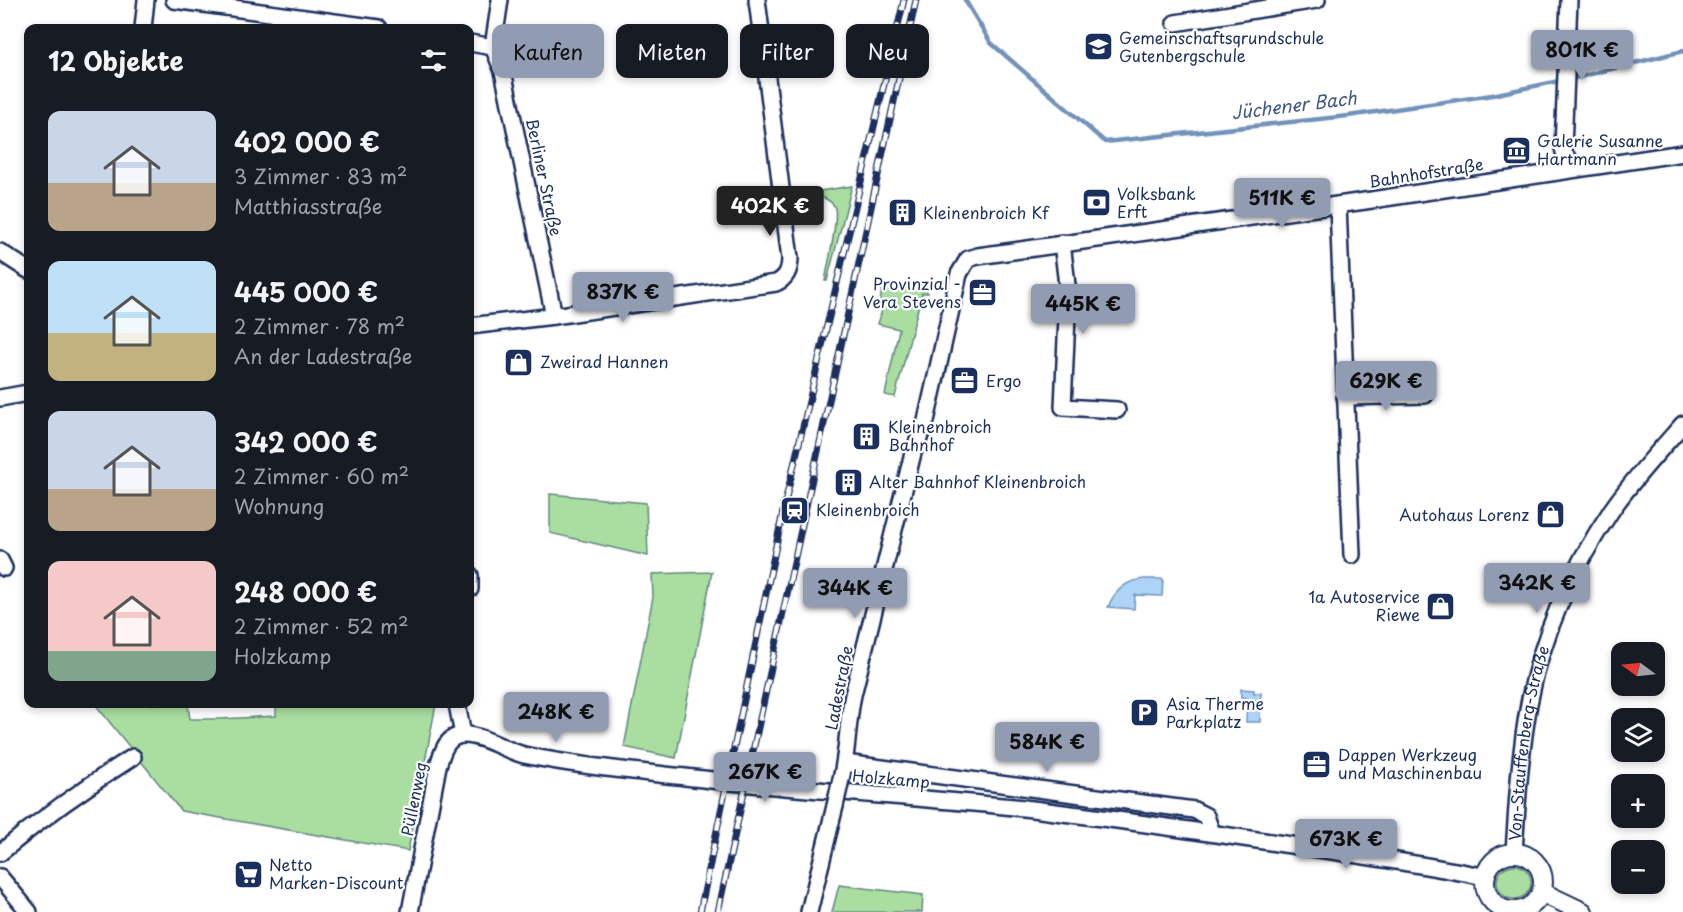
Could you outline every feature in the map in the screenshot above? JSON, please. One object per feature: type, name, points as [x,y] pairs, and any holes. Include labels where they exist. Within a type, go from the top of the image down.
[{"type":"street","points":[[144,24],[147,0]]},
{"type":"street","points":[[174,0],[281,21],[323,24]]},
{"type":"street","points":[[496,24],[500,0]]},
{"type":"street","points":[[474,326],[771,284],[786,276],[790,258],[757,0]]},
{"type":"street","points":[[1175,23],[1317,0]]},
{"type":"street","points":[[1569,0],[1563,153],[1583,168]]},
{"type":"street","points":[[474,44],[492,47]]},
{"type":"street","name":"Berliner Straße","points":[[504,78],[554,316]]},
{"type":"street","name":"Bahnhofstraße","points":[[964,264],[968,259],[974,257],[1062,243],[1338,205],[1683,153]]},
{"type":"street","points":[[1338,205],[1352,555]]},
{"type":"street","points":[[1062,243],[1068,293],[1063,407],[1117,410]]},
{"type":"street","points":[[0,252],[24,267]]},
{"type":"street","name":"Ladestraße","points":[[809,912],[845,763],[853,695],[913,453],[926,421],[964,264]]},
{"type":"street","points":[[0,398],[24,394]]},
{"type":"street","points":[[1345,397],[1425,395]]},
{"type":"street","name":"Von-Stauffenberg-Straße","points":[[1514,853],[1527,711],[1540,656],[1551,623],[1570,582],[1602,525],[1634,482],[1683,424]]},
{"type":"street","points":[[458,708],[463,735]]},
{"type":"street","name":"Holzkamp","points":[[463,735],[481,738],[506,750],[528,755],[649,773],[758,786],[1017,808],[1212,833],[1486,876]]},
{"type":"street","name":"Püllenweg","points":[[410,912],[442,751],[453,738],[463,735]]},
{"type":"street","points":[[0,853],[69,799],[133,757]]},
{"type":"street","name":"Holzkamp","points":[[845,763],[1194,810],[1206,816],[1212,833]]},
{"type":"street","points":[[1514,853],[1531,859],[1538,866],[1542,874],[1542,884],[1541,892],[1530,906],[1514,911],[1498,906],[1491,900],[1485,885],[1488,869],[1499,857],[1514,853]]},
{"type":"street","points":[[0,877],[29,912]]},
{"type":"street","points":[[1541,892],[1583,912]]},
{"type":"green space","points":[[852,186],[827,281],[825,281],[835,211],[830,202],[814,195],[814,192]]},
{"type":"green space","points":[[920,282],[928,293],[922,293],[895,397],[885,395],[899,329],[878,324],[884,303],[880,302],[882,288]]},
{"type":"green space","points":[[550,494],[646,503],[648,556],[550,533]]},
{"type":"green space","points":[[712,572],[676,758],[624,747],[653,597],[652,574]]},
{"type":"green space","points":[[98,708],[189,708],[190,719],[221,719],[276,716],[276,708],[435,708],[408,851],[181,811]]},
{"type":"green space","points":[[1514,865],[1526,870],[1531,882],[1526,894],[1514,899],[1502,894],[1497,882],[1502,870]]},
{"type":"green space","points":[[839,885],[923,895],[922,912],[832,912]]},
{"type":"water","points":[[1163,579],[1162,596],[1135,595],[1134,609],[1108,607],[1122,587],[1132,581]]},
{"type":"water","points":[[1241,689],[1261,693],[1260,722],[1246,722],[1247,698],[1241,697]]},
{"type":"waterway","name":"Jüchener Bach","points":[[965,0],[991,43],[1105,142],[1348,116],[1492,95],[1583,76],[1683,51]]},
{"type":"railway","points":[[700,912],[784,507],[904,0]]},
{"type":"railway","points":[[718,912],[916,0]]},
{"type":"place","name":"Gemeinschaftsgrundschule Gutenbergschule","points":[[1098,47]]},
{"type":"place","name":"Galerie Susanne Hartmann","points":[[1516,150]]},
{"type":"place","name":"Volksbank Erft","points":[[1096,203]]},
{"type":"place","name":"Kleinenbroich Kf","points":[[902,213]]},
{"type":"place","name":"Provinzial - Vera Stevens","points":[[982,293]]},
{"type":"place","name":"Zweirad Hannen","points":[[519,362]]},
{"type":"place","name":"Ergo","points":[[965,381]]},
{"type":"place","name":"Kleinenbroich Bahnhof","points":[[867,436]]},
{"type":"place","name":"Alter Bahnhof Kleinenbroich","points":[[848,482]]},
{"type":"place","name":"Kleinenbroich","points":[[795,510]]},
{"type":"place","name":"Autohaus Lorenz","points":[[1550,515]]},
{"type":"place","name":"1a Autoservice Riewe","points":[[1441,606]]},
{"type":"place","name":"Asia Therme Parkplatz","points":[[1145,713]]},
{"type":"place","name":"Dappen Werkzeug und Maschinenbau","points":[[1317,764]]},
{"type":"place","name":"Netto Marken-Discount","points":[[248,874]]}]
